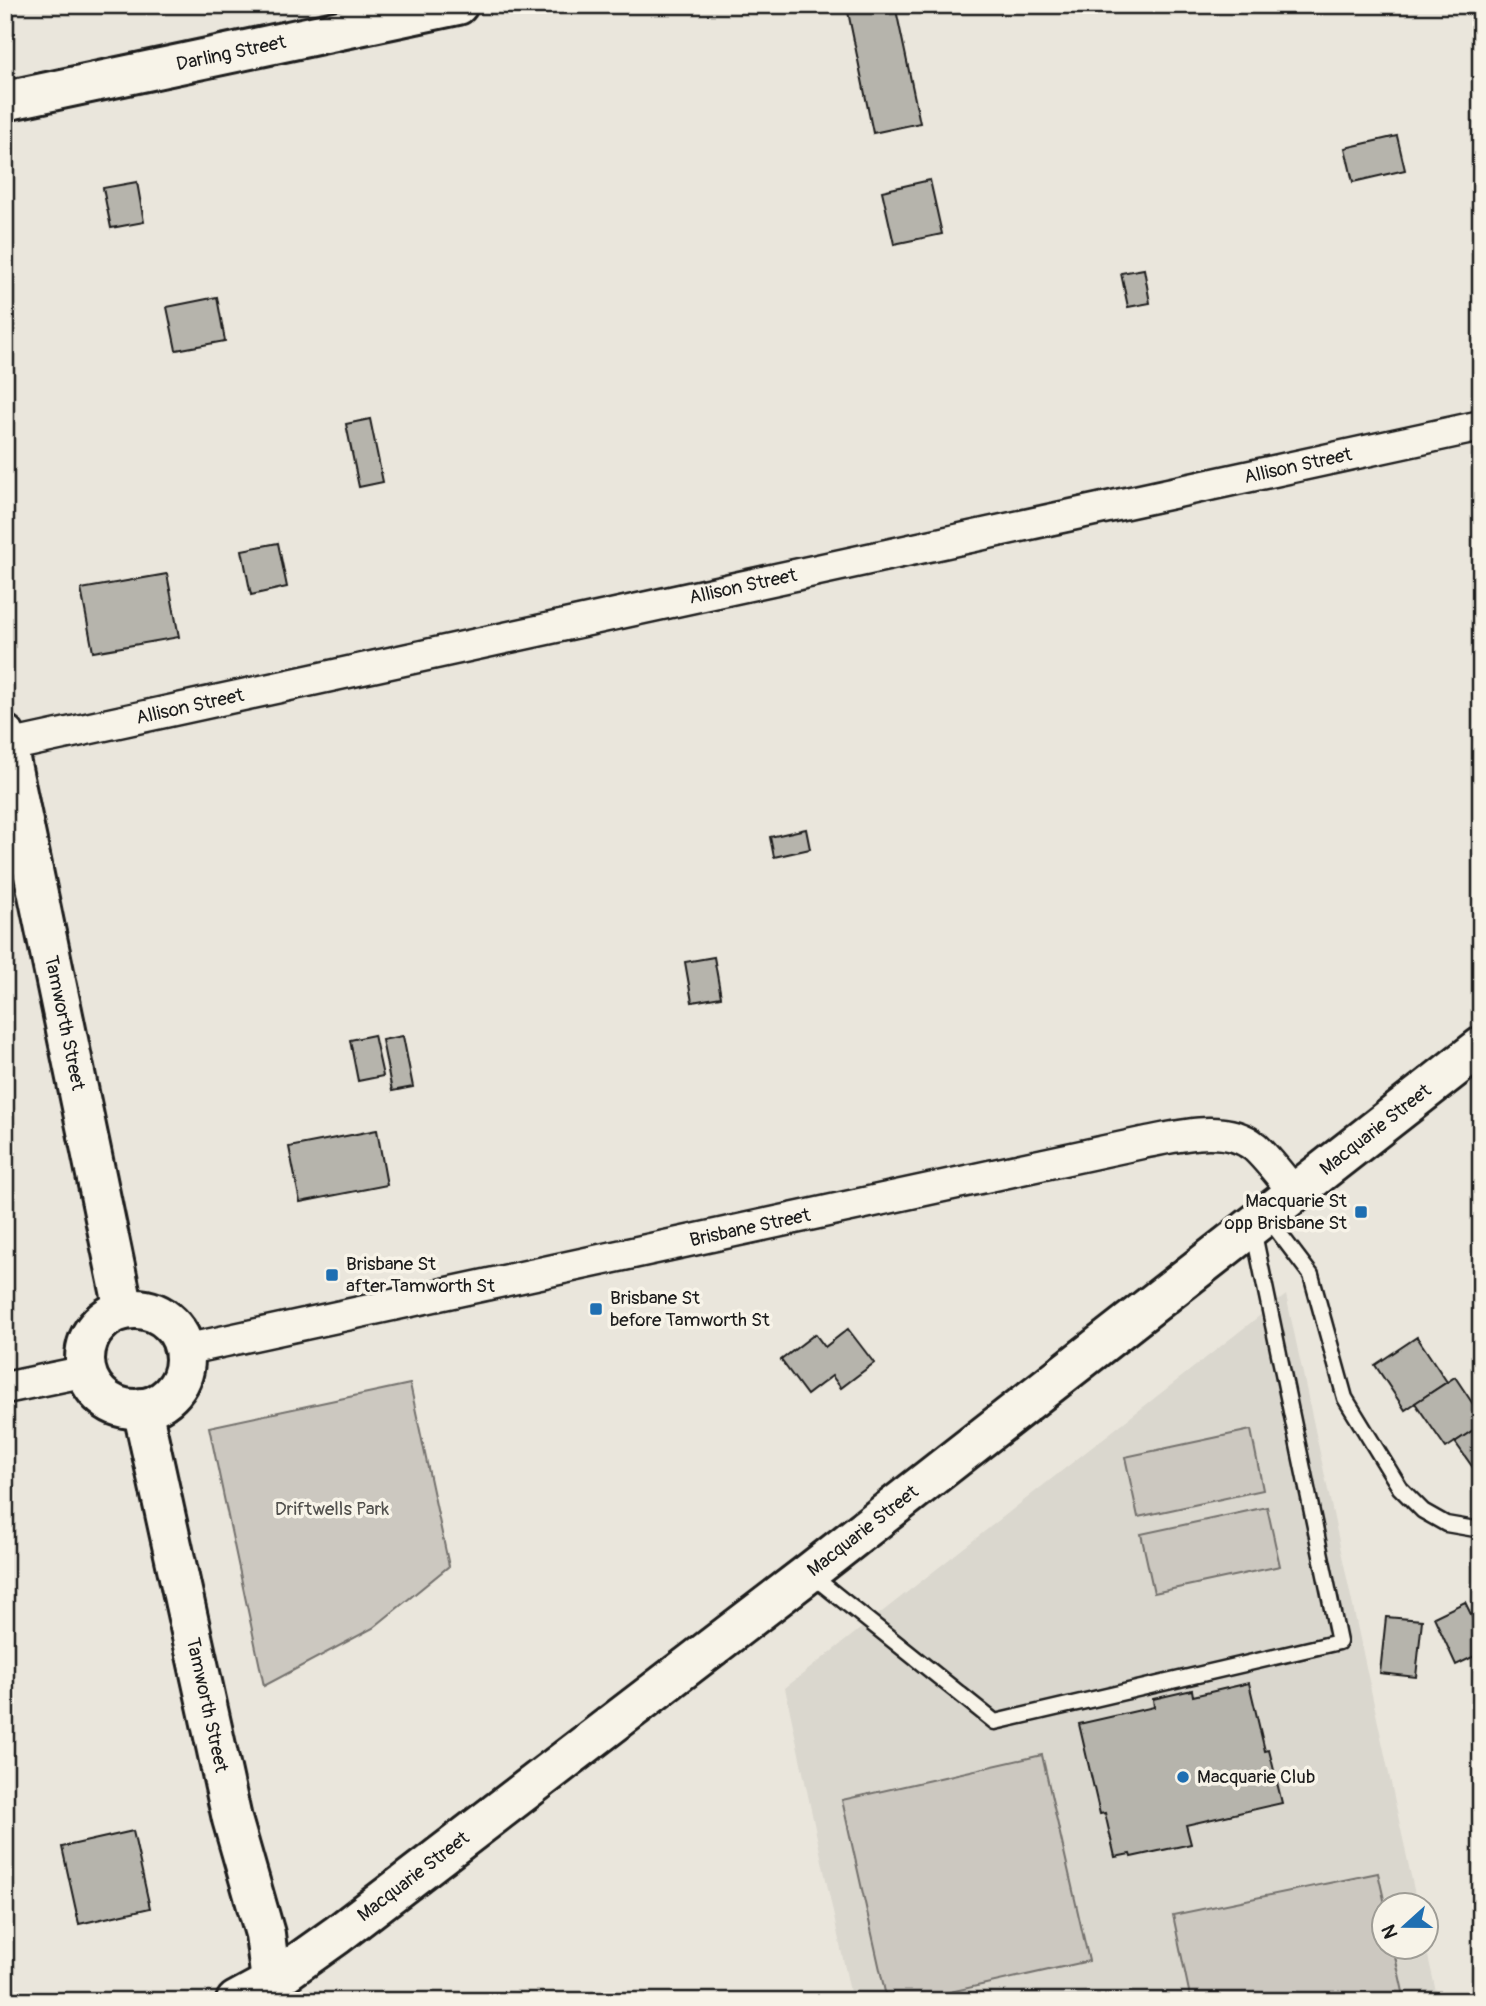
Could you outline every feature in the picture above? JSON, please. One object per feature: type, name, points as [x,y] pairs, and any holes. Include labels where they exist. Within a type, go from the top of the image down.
[{"type":"street","name":"Darling Street","points":[[5,102],[458,5]]},
{"type":"street","name":"Allison Street","points":[[6,741],[1481,426]]},
{"type":"street","name":"Tamworth Street","points":[[6,741],[124,1310]]},
{"type":"street","name":"Macquarie Street","points":[[236,2001],[272,1992],[337,1936],[809,1573],[1481,1047]]},
{"type":"street","name":"Brisbane Street","points":[[184,1350],[1187,1135],[1224,1133],[1253,1146],[1295,1193]]},
{"type":"street","points":[[140,1309],[156,1313],[169,1322],[179,1335],[184,1350],[185,1366],[180,1382],[170,1395],[157,1404],[142,1408],[127,1408],[114,1404],[97,1390],[87,1371],[85,1355],[93,1333],[109,1316],[124,1310],[140,1309]]},
{"type":"street","points":[[5,1388],[87,1371]]},
{"type":"street","name":"Tamworth Street","points":[[142,1408],[230,1807],[265,1934],[272,1992]]},
{"type":"lane","points":[[1259,1221],[1311,1275],[1345,1398],[1400,1488],[1423,1511],[1446,1524],[1481,1530]]},
{"type":"lane","points":[[809,1573],[995,1722],[1339,1642],[1259,1221]]},
{"type":"shaded area","name":"Macquarie Club","points":[[1286,1295],[1414,1890],[1370,1890],[1370,1960],[1429,1960],[1438,2001],[852,2001],[785,1688]]},
{"type":"green space","name":"Driftwells Park","points":[[410,1384],[449,1566],[373,1628],[264,1686],[209,1427]]},
{"type":"green space","points":[[1251,1430],[1263,1490],[1138,1517],[1125,1457]]},
{"type":"green space","points":[[1267,1507],[1280,1566],[1154,1593],[1141,1534]]},
{"type":"green space","points":[[1042,1755],[1089,1961],[910,2001],[887,2001],[842,1800]]},
{"type":"green space","points":[[1378,1873],[1382,1890],[1370,1890],[1370,1960],[1396,1960],[1405,2001],[1191,2001],[1173,1915]]},
{"type":"building","points":[[895,5],[920,123],[873,133],[847,7]]},
{"type":"building","points":[[1397,136],[1405,170],[1353,182],[1345,148]]},
{"type":"building","points":[[930,180],[942,234],[894,244],[882,191]]},
{"type":"building","points":[[137,182],[144,222],[111,228],[103,188]]},
{"type":"building","points":[[1144,269],[1150,303],[1128,307],[1121,273]]},
{"type":"building","points":[[217,297],[225,341],[176,350],[167,307]]},
{"type":"building","points":[[370,419],[383,482],[359,487],[346,424]]},
{"type":"building","points":[[278,543],[287,587],[251,595],[242,550]]},
{"type":"building","points":[[167,574],[179,637],[93,652],[81,589]]},
{"type":"building","points":[[806,829],[810,849],[774,857],[770,837]]},
{"type":"building","points":[[714,957],[721,997],[692,1002],[685,962]]},
{"type":"building","points":[[374,1035],[383,1076],[358,1081],[350,1040]]},
{"type":"building","points":[[403,1036],[413,1087],[392,1091],[382,1040]]},
{"type":"building","points":[[377,1130],[387,1185],[300,1202],[289,1147]]},
{"type":"building","points":[[848,1329],[874,1363],[841,1388],[832,1376],[807,1395],[781,1360],[815,1334],[825,1347]]},
{"type":"building","points":[[1417,1337],[1447,1382],[1405,1410],[1375,1365]]},
{"type":"building","points":[[1455,1377],[1481,1416],[1481,1425],[1446,1448],[1415,1403]]},
{"type":"building","points":[[1481,1425],[1481,1479],[1455,1442]]},
{"type":"building","points":[[1465,1602],[1481,1635],[1481,1653],[1456,1665],[1434,1617]]},
{"type":"building","points":[[1386,1617],[1422,1620],[1416,1677],[1380,1673]]},
{"type":"building","name":"Macquarie Club","points":[[1249,1683],[1265,1751],[1269,1750],[1282,1803],[1186,1825],[1191,1844],[1131,1857],[1130,1854],[1115,1857],[1105,1813],[1100,1814],[1079,1724],[1154,1707],[1153,1699],[1192,1690],[1193,1696]]},
{"type":"building","points":[[133,1831],[150,1908],[79,1924],[62,1847]]},
{"type":"place","name":"Macquarie St opp Brisbane St","points":[[1361,1212]]},
{"type":"place","name":"Brisbane St after Tamworth St","points":[[332,1275]]},
{"type":"place","name":"Brisbane St before Tamworth St","points":[[596,1309]]},
{"type":"place","name":"Macquarie Club","points":[[1183,1777]]}]
